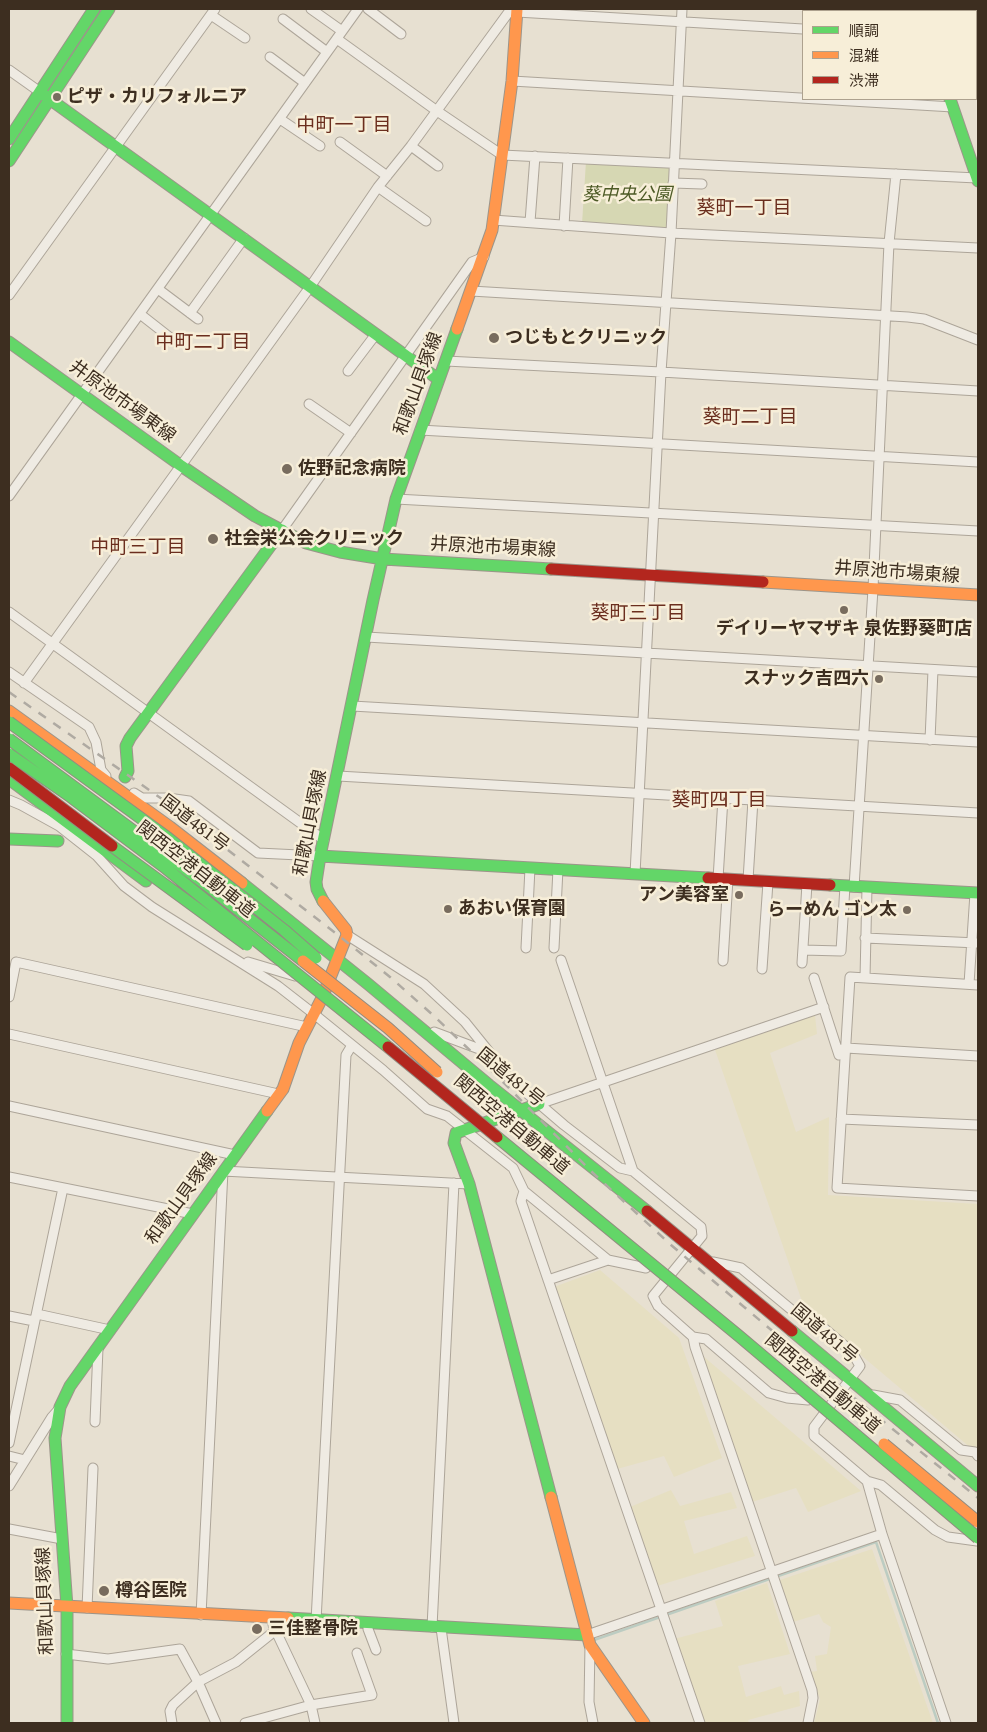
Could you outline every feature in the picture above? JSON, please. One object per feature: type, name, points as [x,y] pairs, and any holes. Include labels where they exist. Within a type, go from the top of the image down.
[{"type":"main road","points":[[9,161],[44,95],[94,9]]},
{"type":"main road","points":[[9,139],[109,9]]},
{"type":"main road","name":"和歌山貝塚線","points":[[66,1723],[67,1607],[55,1438],[60,1407],[70,1386],[283,1089],[307,1027],[322,998],[347,936],[346,930],[324,903],[317,889],[316,882],[320,856],[396,498],[484,257],[492,230],[512,81],[515,10]]},
{"type":"main road","points":[[44,95],[438,379]]},
{"type":"main road","points":[[952,103],[978,179]]},
{"type":"main road","name":"井原池市場東線","points":[[9,342],[180,466],[255,516],[306,543],[332,550],[383,559],[978,595]]},
{"type":"main road","points":[[124,777],[128,771],[126,746],[282,530]]},
{"type":"main road","name":"国道481号","points":[[9,711],[170,827],[276,911],[693,1248],[978,1486]]},
{"type":"main road","points":[[9,722],[168,838],[284,930],[352,989],[388,1028]]},
{"type":"main road","points":[[9,731],[181,857],[211,876],[276,911]]},
{"type":"main road","name":"関西空港自動車道","points":[[9,739],[163,851],[388,1028],[431,1068],[978,1522]]},
{"type":"main road","points":[[9,756],[174,880],[295,976],[470,1128],[646,1268],[978,1540]]},
{"type":"main road","name":"関西空港自動車道","points":[[9,756],[71,797],[163,866],[375,1036],[746,1342],[978,1540]]},
{"type":"main road","points":[[9,768],[157,880],[272,963],[320,1002],[375,1036]]},
{"type":"main road","points":[[9,779],[159,891],[262,951]]},
{"type":"main road","points":[[9,839],[58,841]]},
{"type":"main road","points":[[320,856],[977,893]]},
{"type":"main road","points":[[539,1104],[456,1132],[454,1143],[469,1184],[588,1640],[644,1723]]},
{"type":"main road","points":[[9,1603],[436,1628],[588,1640]]},
{"type":"street","points":[[311,9],[339,35],[437,111],[502,155],[978,179]]},
{"type":"street","points":[[9,496],[358,9]]},
{"type":"street","points":[[368,9],[401,34]]},
{"type":"street","points":[[635,874],[682,9]]},
{"type":"street","points":[[24,683],[310,287],[386,176],[515,10],[802,29]]},
{"type":"street","points":[[9,295],[213,12],[245,38]]},
{"type":"street","points":[[283,19],[327,52]]},
{"type":"street","points":[[270,57],[305,83]]},
{"type":"street","points":[[9,70],[44,95]]},
{"type":"street","points":[[512,81],[677,92],[802,97]]},
{"type":"street","points":[[877,100],[952,103]]},
{"type":"street","points":[[280,119],[320,146]]},
{"type":"street","points":[[340,142],[386,176]]},
{"type":"street","points":[[411,146],[438,166]]},
{"type":"street","points":[[530,222],[535,156]]},
{"type":"street","points":[[564,226],[568,158]]},
{"type":"street","points":[[803,950],[841,951],[850,886],[859,806],[873,589],[878,456],[890,243],[896,174]]},
{"type":"street","points":[[673,183],[702,184]]},
{"type":"street","points":[[378,187],[426,221]]},
{"type":"street","points":[[493,220],[564,226],[978,248]]},
{"type":"street","points":[[190,313],[244,238]]},
{"type":"street","points":[[282,530],[472,262],[484,257]]},
{"type":"street","points":[[158,289],[198,319]]},
{"type":"street","points":[[471,292],[924,319],[978,340]]},
{"type":"street","points":[[140,314],[177,343]]},
{"type":"street","points":[[348,372],[376,334]]},
{"type":"street","points":[[446,361],[882,384],[978,391]]},
{"type":"street","points":[[309,404],[351,434]]},
{"type":"street","points":[[420,430],[978,462]]},
{"type":"street","points":[[396,498],[978,531]]},
{"type":"street","points":[[9,612],[324,840]]},
{"type":"street","points":[[366,637],[978,672]]},
{"type":"street","points":[[930,740],[933,670]]},
{"type":"street","points":[[9,672],[89,727],[96,742],[101,770],[107,776],[142,798],[168,798],[189,801],[258,853],[320,856]]},
{"type":"street","points":[[352,706],[978,742]]},
{"type":"street","points":[[338,776],[978,813]]},
{"type":"street","points":[[722,961],[723,798]]},
{"type":"street","points":[[9,800],[58,826],[97,856],[124,886],[152,907],[278,986],[428,1109],[470,1128],[513,1168],[524,1191],[608,1260],[646,1268]]},
{"type":"street","points":[[748,880],[752,800]]},
{"type":"street","points":[[526,948],[530,868]]},
{"type":"street","points":[[554,948],[558,870]]},
{"type":"street","points":[[762,969],[768,882]]},
{"type":"street","points":[[802,963],[806,884]]},
{"type":"street","points":[[865,978],[867,888]]},
{"type":"street","points":[[977,893],[974,984],[850,977],[842,1049],[844,1070],[836,1188],[978,1196]]},
{"type":"street","points":[[193,932],[251,964],[295,976]]},
{"type":"street","points":[[347,936],[424,984],[465,1022],[508,1077],[620,1168],[633,1171],[701,1227],[702,1236],[653,1296],[658,1306],[693,1337],[706,1339],[769,1393],[787,1398],[808,1400]]},
{"type":"street","points":[[865,938],[975,943]]},
{"type":"street","points":[[562,960],[633,1171]]},
{"type":"street","points":[[9,997],[12,962],[307,1027]]},
{"type":"street","points":[[814,978],[842,1049]]},
{"type":"street","points":[[539,1104],[824,1007]]},
{"type":"street","points":[[406,1016],[439,1035],[490,1053]]},
{"type":"street","points":[[9,1034],[274,1093],[278,1096]]},
{"type":"street","points":[[316,1621],[346,1055],[352,1045]]},
{"type":"street","points":[[842,1049],[978,1056]]},
{"type":"street","points":[[9,1106],[235,1155]]},
{"type":"street","points":[[841,1119],[978,1125]]},
{"type":"street","points":[[201,1614],[223,1171],[469,1184]]},
{"type":"street","points":[[9,1176],[192,1214]]},
{"type":"street","points":[[454,1183],[436,1628],[454,1723]]},
{"type":"street","points":[[9,1443],[63,1188]]},
{"type":"street","points":[[524,1191],[520,1201],[700,1723]]},
{"type":"street","points":[[548,1280],[608,1260]]},
{"type":"street","points":[[708,1261],[741,1268],[793,1311],[806,1312],[852,1352],[860,1366],[814,1426],[814,1436],[867,1481],[882,1485],[935,1530],[948,1537],[978,1540]]},
{"type":"street","points":[[9,1316],[36,1318],[110,1330]]},
{"type":"street","points":[[693,1337],[812,1690],[808,1723]]},
{"type":"street","points":[[95,1422],[98,1347]]},
{"type":"street","points":[[870,1395],[900,1400],[961,1450],[976,1454]]},
{"type":"street","points":[[9,1486],[60,1407]]},
{"type":"street","points":[[9,1456],[25,1460]]},
{"type":"street","points":[[87,1608],[93,1468]]},
{"type":"street","points":[[867,1481],[882,1534],[946,1723]]},
{"type":"street","points":[[9,1528],[62,1539]]},
{"type":"street","points":[[593,1723],[589,1702],[588,1640],[661,1610],[882,1534]]},
{"type":"street","points":[[270,1618],[311,1705],[315,1723]]},
{"type":"street","points":[[368,1624],[376,1650]]},
{"type":"street","points":[[172,1723],[170,1711],[173,1706],[198,1682],[236,1662],[276,1630]]},
{"type":"street","points":[[66,1654],[108,1659],[180,1649],[198,1682],[216,1723]]},
{"type":"street","points":[[244,1723],[311,1705],[372,1695],[357,1652]]},
{"type":"street","points":[[589,1666],[602,1662]]},
{"type":"shaded area","points":[[815,1015],[817,1034],[770,1053],[796,1132],[829,1117],[828,1195],[978,1204],[978,1454],[804,1307],[713,1044]]},
{"type":"shaded area","points":[[600,1270],[679,1338],[722,1458],[674,1477],[664,1456],[617,1469],[554,1287]]},
{"type":"shaded area","points":[[703,1356],[861,1491],[808,1512],[796,1488],[752,1502]]},
{"type":"shaded area","points":[[671,1490],[680,1506],[731,1492],[737,1508],[684,1521],[694,1554],[747,1536],[755,1556],[657,1586],[630,1507]]},
{"type":"shaded area","points":[[872,1549],[933,1723],[814,1723],[820,1699],[810,1672],[817,1671],[815,1656],[827,1654],[831,1627],[823,1622],[819,1614],[793,1622],[780,1580]]},
{"type":"shaded area","points":[[767,1583],[790,1654],[738,1666],[746,1697],[781,1686],[784,1695],[799,1691],[800,1706],[748,1720],[749,1723],[703,1723],[674,1639],[723,1626],[715,1601]]},
{"type":"green space","name":"葵中央公園","points":[[586,161],[672,165],[668,229],[582,224]]},
{"type":"waterway","points":[[594,1640],[876,1542],[938,1723]]},
{"type":"railway","points":[[9,692],[162,799],[390,977],[434,1016],[500,1079],[593,1173],[671,1245],[796,1351],[978,1498]]},
{"type":"traffic: fast","points":[[9,139],[94,9]]},
{"type":"traffic: fast","points":[[9,161],[109,9]]},
{"type":"traffic: fast","points":[[44,95],[438,379]]},
{"type":"traffic: fast","points":[[950,100],[978,181]]},
{"type":"traffic: fast","points":[[323,901],[316,882],[320,856],[396,499],[457,329]]},
{"type":"traffic: fast","points":[[9,342],[180,465],[255,516],[306,543],[340,552],[383,559],[551,569]]},
{"type":"traffic: fast","points":[[125,777],[128,771],[126,746],[130,738],[282,530]]},
{"type":"traffic: fast","points":[[9,722],[168,838],[284,930],[316,958]]},
{"type":"traffic: fast","points":[[9,739],[204,883],[303,961]]},
{"type":"traffic: fast","points":[[9,754],[71,797],[163,866],[388,1047]]},
{"type":"traffic: fast","points":[[9,779],[146,881]]},
{"type":"traffic: fast","points":[[9,839],[58,841]]},
{"type":"traffic: fast","points":[[112,846],[247,945]]},
{"type":"traffic: fast","points":[[320,856],[708,878]]},
{"type":"traffic: fast","points":[[242,883],[368,984],[489,1085],[647,1211]]},
{"type":"traffic: fast","points":[[830,885],[978,893]]},
{"type":"traffic: fast","points":[[539,1104],[456,1133],[454,1143],[469,1184],[551,1497]]},
{"type":"traffic: fast","points":[[67,1723],[67,1607],[55,1438],[60,1407],[70,1386],[267,1111]]},
{"type":"traffic: fast","points":[[497,1137],[739,1336],[978,1538]]},
{"type":"traffic: fast","points":[[792,1331],[978,1486]]},
{"type":"traffic: fast","points":[[288,1618],[587,1635]]},
{"type":"traffic: slow","points":[[457,329],[492,230],[512,81],[517,9]]},
{"type":"traffic: slow","points":[[763,582],[978,595]]},
{"type":"traffic: slow","points":[[9,711],[170,827],[242,883]]},
{"type":"traffic: slow","points":[[267,1111],[283,1089],[299,1043],[322,998],[347,935],[346,930],[323,901]]},
{"type":"traffic: slow","points":[[303,961],[388,1028],[437,1072]]},
{"type":"traffic: slow","points":[[884,1444],[978,1522]]},
{"type":"traffic: slow","points":[[551,1497],[590,1645],[644,1723]]},
{"type":"traffic: slow","points":[[9,1603],[288,1618]]},
{"type":"traffic: jam","points":[[551,569],[763,582]]},
{"type":"traffic: jam","points":[[9,768],[112,846]]},
{"type":"traffic: jam","points":[[708,878],[830,885]]},
{"type":"traffic: jam","points":[[388,1047],[497,1137]]},
{"type":"traffic: jam","points":[[647,1211],[792,1331]]},
{"type":"place","name":"ピザ・カリフォルニア","points":[[57,97]]},
{"type":"place","name":"つじもとクリニック","points":[[494,338]]},
{"type":"place","name":"佐野記念病院","points":[[287,469]]},
{"type":"place","name":"社会栄公会クリニック","points":[[213,539]]},
{"type":"place","name":"デイリーヤマザキ 泉佐野葵町店","points":[[844,610]]},
{"type":"place","name":"スナック吉四六","points":[[879,679]]},
{"type":"place","name":"アン美容室","points":[[739,895]]},
{"type":"place","name":"あおい保育園","points":[[448,909]]},
{"type":"place","name":"らーめん ゴン太","points":[[907,910]]},
{"type":"place","name":"樽谷医院","points":[[104,1591]]},
{"type":"place","name":"三佳整骨院","points":[[257,1629]]},
{"type":"district","name":"中町一丁目","points":[[344,126]]},
{"type":"district","name":"葵町一丁目","points":[[744,209]]},
{"type":"district","name":"中町二丁目","points":[[203,343]]},
{"type":"district","name":"葵町二丁目","points":[[750,418]]},
{"type":"district","name":"中町三丁目","points":[[138,548]]},
{"type":"district","name":"葵町三丁目","points":[[638,614]]},
{"type":"district","name":"葵町四丁目","points":[[719,801]]}]
